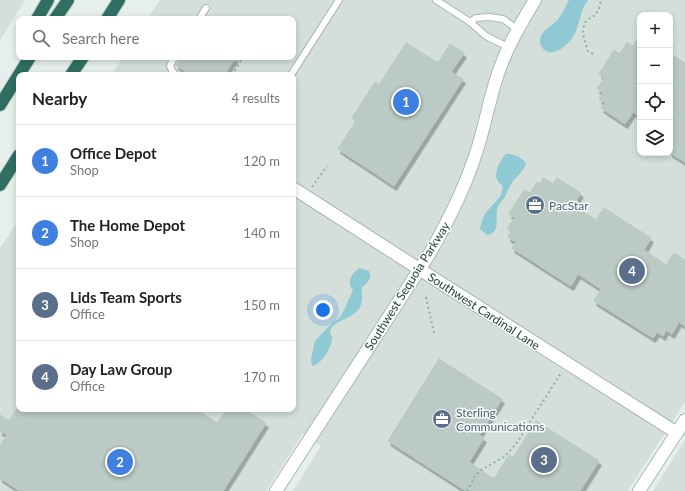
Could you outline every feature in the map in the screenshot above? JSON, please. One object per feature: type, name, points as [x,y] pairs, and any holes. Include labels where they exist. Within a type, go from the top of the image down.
[{"type":"highway","points":[[39,16],[48,0]]},
{"type":"highway","points":[[58,16],[68,0]]},
{"type":"highway","points":[[109,16],[120,0]]},
{"type":"highway","points":[[21,72],[29,60]]},
{"type":"highway","points":[[73,72],[81,60]]},
{"type":"highway","points":[[0,105],[16,80]]},
{"type":"highway","points":[[0,184],[16,160]]},
{"type":"street","name":"Southwest Sequoia Parkway","points":[[276,491],[443,230],[456,205],[475,158],[500,69],[508,47],[535,0]]},
{"type":"street","name":"Southwest Cardinal Lane","points":[[296,190],[676,433]]},
{"type":"street","points":[[639,491],[685,420]]},
{"type":"lane","points":[[293,72],[338,0]]},
{"type":"lane","points":[[436,0],[470,22],[486,36],[508,47]]},
{"type":"lane","points":[[200,16],[206,8]]},
{"type":"lane","points":[[470,22],[476,18],[489,17],[503,19],[517,30]]},
{"type":"lane","points":[[173,60],[170,66],[173,72]]},
{"type":"path","points":[[593,54],[588,51],[583,30],[587,20],[595,15],[601,0]]},
{"type":"path","points":[[234,72],[241,60]]},
{"type":"path","points":[[305,196],[327,166]]},
{"type":"path","points":[[426,297],[434,333]]},
{"type":"path","points":[[467,491],[476,475],[481,470],[504,457],[516,444],[567,364]]},
{"type":"shaded area","points":[[0,0],[25,0],[0,40]]},
{"type":"shaded area","points":[[160,0],[685,0],[685,402],[628,491],[293,491],[321,446],[303,434],[266,491],[0,491],[0,248],[16,224],[16,412],[296,412],[296,72],[113,72],[121,60],[296,60],[296,16],[149,16]]},
{"type":"shaded area","points":[[685,440],[685,491],[653,491]]},
{"type":"water","points":[[569,0],[588,0],[583,9],[575,33],[570,41],[559,50],[548,52],[541,45],[541,36],[545,30],[558,19]]},
{"type":"water","points":[[506,154],[517,156],[526,163],[521,173],[513,181],[498,206],[496,228],[492,234],[487,235],[480,229],[482,220],[488,210],[500,197],[502,185],[498,182],[496,174],[498,165]]},
{"type":"water","points":[[360,268],[369,271],[370,278],[362,287],[362,302],[359,309],[333,326],[330,330],[332,339],[328,351],[316,365],[312,366],[311,359],[315,341],[340,317],[353,290],[350,280],[355,272]]},
{"type":"building","points":[[637,40],[637,115],[633,112],[625,124],[601,108],[605,103],[599,99],[603,93],[597,89],[604,78],[599,74],[614,50],[620,54],[627,42],[633,46]]},
{"type":"building","points":[[406,43],[438,63],[450,44],[464,53],[451,72],[463,79],[394,186],[338,149],[356,121],[352,118],[375,82],[379,85]]},
{"type":"building","points":[[673,55],[685,63],[685,162],[673,155]]},
{"type":"building","points":[[179,60],[234,60],[226,72],[186,72],[176,65]]},
{"type":"building","points":[[543,178],[553,184],[557,178],[581,193],[573,205],[596,220],[604,208],[651,238],[644,250],[666,265],[674,253],[685,260],[685,326],[679,322],[672,334],[666,330],[663,336],[657,332],[653,338],[594,301],[601,289],[578,274],[571,286],[512,248],[516,242],[508,237],[511,231],[507,229],[515,217],[509,214],[524,190],[530,193],[537,182],[540,184]]},
{"type":"building","points":[[439,359],[502,399],[479,435],[484,438],[469,462],[494,479],[509,455],[513,458],[536,421],[599,461],[580,491],[466,491],[388,441]]},
{"type":"building","points":[[16,410],[16,412],[200,412],[217,423],[225,412],[249,412],[266,423],[223,491],[20,491],[0,478],[0,446],[7,435],[0,431],[0,415],[9,421]]},
{"type":"place","name":"Office Depot","points":[[406,102]]},
{"type":"place","name":"PacStar","points":[[535,205]]},
{"type":"place","name":"Day Law Group","points":[[632,271]]},
{"type":"place","name":"Sterling Communications","points":[[442,419]]},
{"type":"place","name":"Lids Team Sports","points":[[544,460]]},
{"type":"place","name":"The Home Depot","points":[[120,462]]}]
